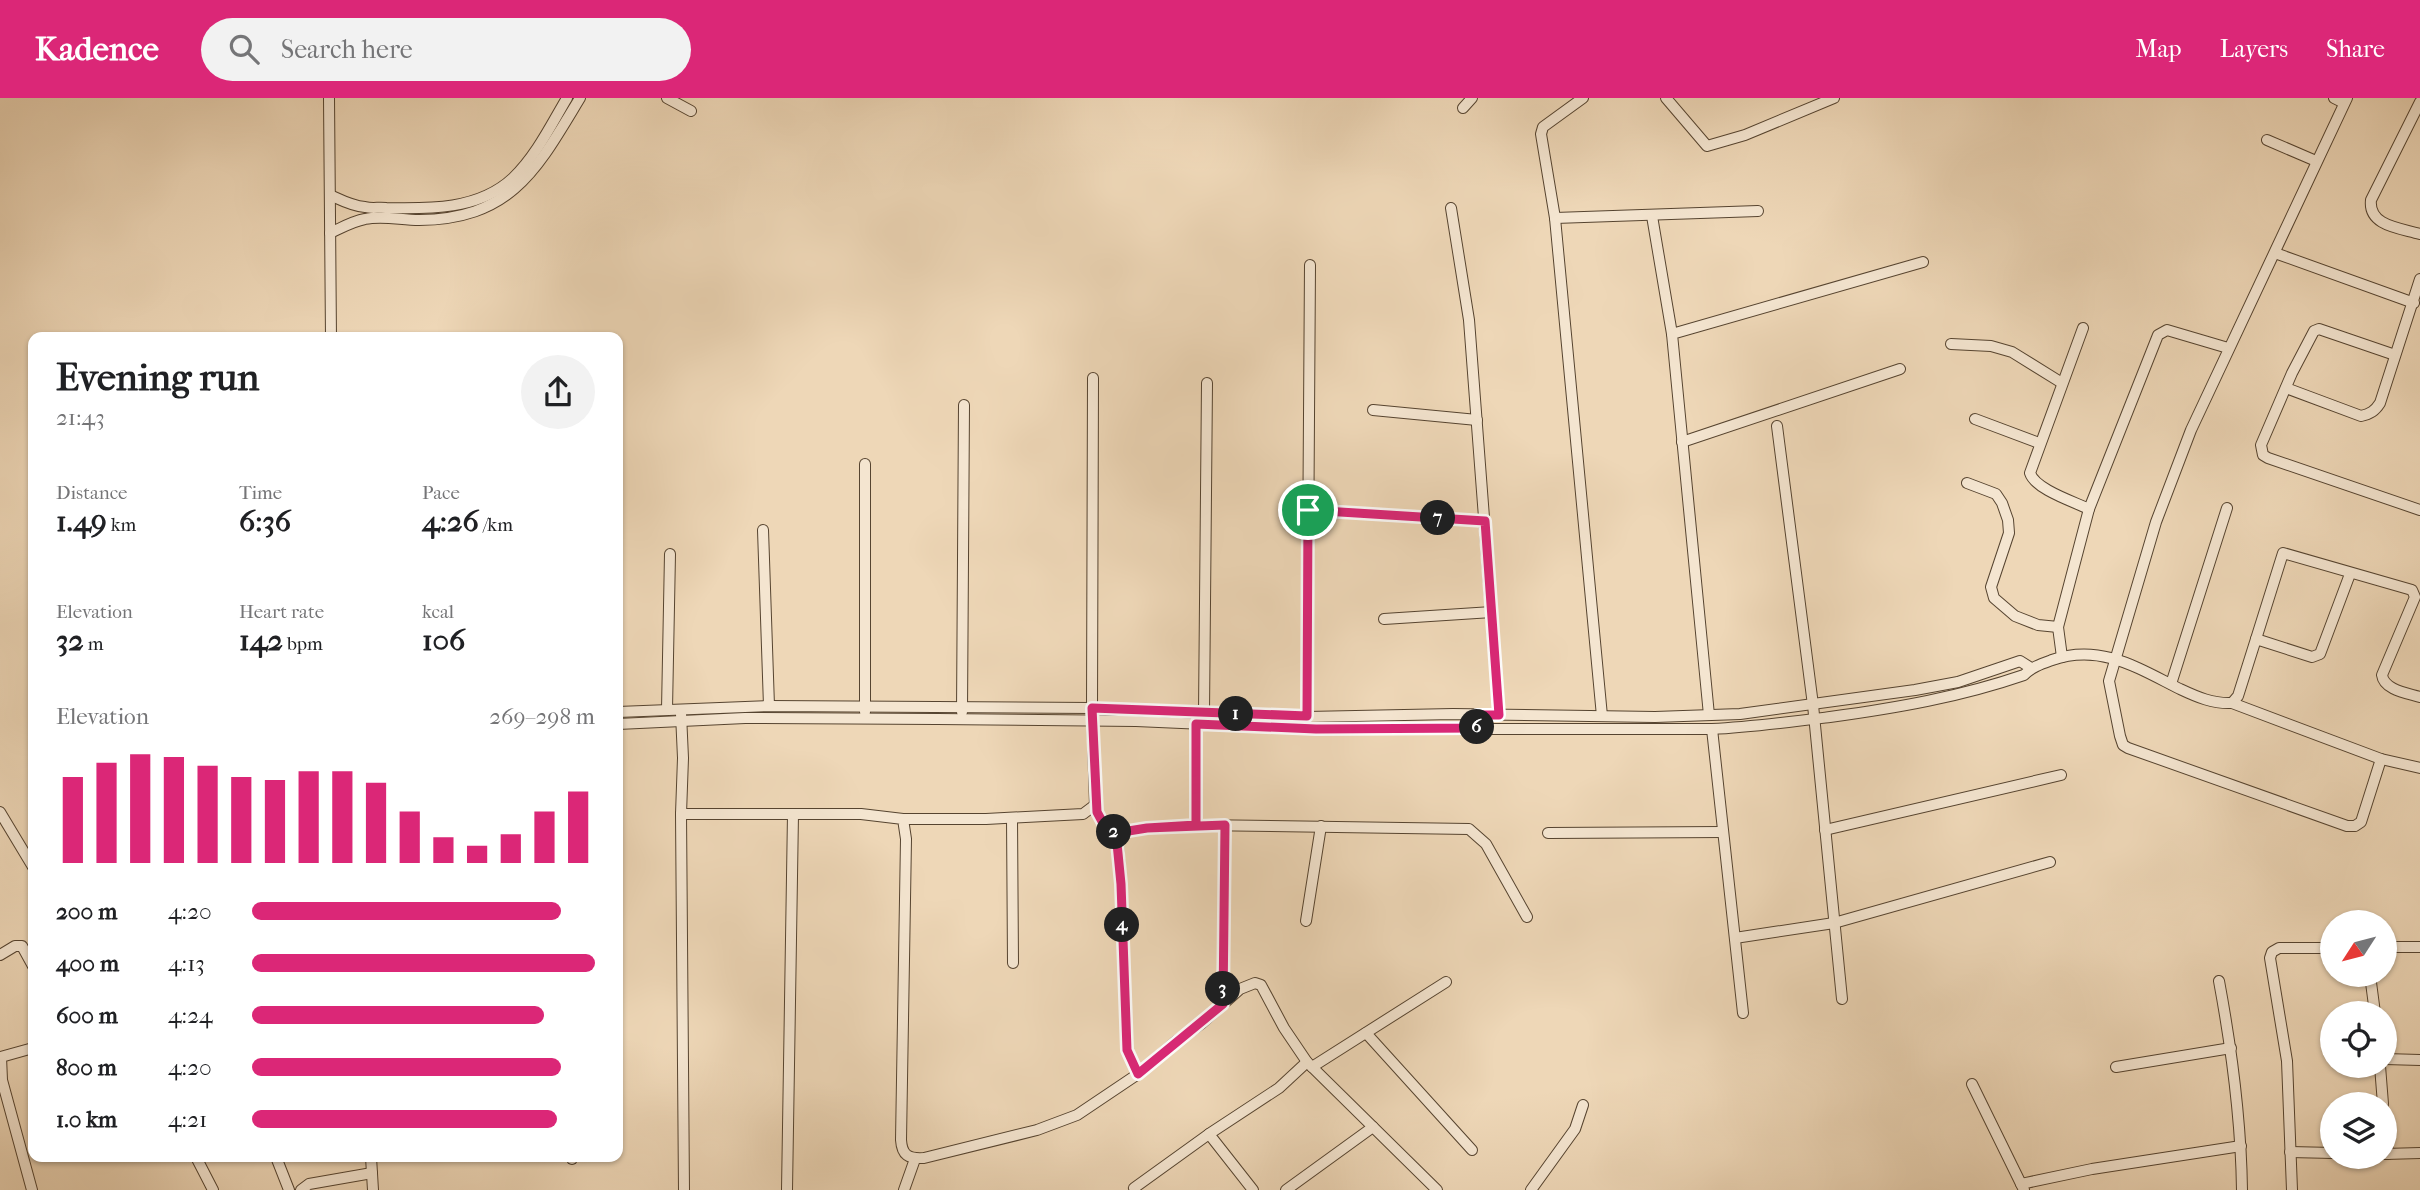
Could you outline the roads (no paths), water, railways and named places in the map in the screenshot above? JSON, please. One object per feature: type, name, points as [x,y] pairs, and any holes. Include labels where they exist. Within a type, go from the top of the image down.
[{"type":"street","points":[[329,98],[331,332]]},
{"type":"street","points":[[546,144],[567,98]]},
{"type":"street","points":[[330,194],[366,208],[480,210],[504,198],[580,98]]},
{"type":"street","points":[[667,98],[691,111]]},
{"type":"street","points":[[1463,108],[1472,98]]},
{"type":"street","points":[[1583,98],[1543,127],[1541,134],[1555,218],[1602,716]]},
{"type":"street","points":[[1666,98],[1707,146],[1745,135],[1834,98]]},
{"type":"street","points":[[2342,100],[2275,253],[2191,430],[2156,522],[2109,681],[2123,745],[2347,826],[2355,826],[2361,822],[2381,758]]},
{"type":"street","points":[[2420,102],[2371,200],[2370,209],[2372,216],[2379,221],[2420,234]]},
{"type":"street","points":[[2267,140],[2316,161]]},
{"type":"street","points":[[1451,208],[1469,320],[1499,715]]},
{"type":"street","points":[[330,233],[365,219],[420,220],[456,211]]},
{"type":"street","points":[[1555,218],[1758,211]]},
{"type":"street","points":[[1652,216],[1672,334],[1709,715]]},
{"type":"street","points":[[2275,253],[2414,303]]},
{"type":"street","points":[[1672,334],[1923,262]]},
{"type":"street","points":[[1307,716],[1310,265]]},
{"type":"street","points":[[2286,388],[2361,416],[2368,415],[2380,403],[2420,279]]},
{"type":"street","points":[[2083,328],[2029,472],[2032,480],[2040,486],[2089,509]]},
{"type":"street","points":[[2395,355],[2319,329],[2310,335],[2261,445],[2263,455],[2420,510]]},
{"type":"street","points":[[2062,657],[2058,627],[2089,509],[2158,335],[2167,330],[2228,348]]},
{"type":"street","points":[[1951,344],[1991,346],[2012,352],[2062,383]]},
{"type":"street","points":[[1682,442],[1900,369]]},
{"type":"street","points":[[1093,378],[1092,708],[1095,805],[1104,825],[1116,833],[1196,825],[1469,828],[1486,844],[1527,917]]},
{"type":"street","points":[[1204,713],[1207,383]]},
{"type":"street","points":[[962,719],[964,405]]},
{"type":"street","points":[[1373,410],[1477,419]]},
{"type":"street","points":[[1975,419],[2039,443]]},
{"type":"street","points":[[1777,426],[1813,705],[1842,999]]},
{"type":"street","points":[[865,464],[865,719]]},
{"type":"street","points":[[1967,483],[1996,494],[2003,503],[2008,520],[2009,533],[1991,587],[1994,598],[2015,616],[2038,625],[2058,627]]},
{"type":"street","points":[[2171,684],[2227,508]]},
{"type":"street","points":[[1308,510],[1485,521]]},
{"type":"street","points":[[763,530],[769,706]]},
{"type":"street","points":[[2232,702],[2238,696],[2283,553],[2412,590],[2415,597],[2382,675],[2384,684],[2420,697]]},
{"type":"street","points":[[667,709],[670,554]]},
{"type":"street","points":[[2256,639],[2312,657],[2320,653],[2350,574]]},
{"type":"street","points":[[1384,619],[1492,612]]},
{"type":"street","points":[[623,724],[745,718],[1094,720],[1316,729],[1757,727],[1916,705],[1994,686],[2024,675],[2031,668],[2071,654],[2115,658],[2200,698],[2220,704],[2232,702],[2381,758],[2420,768]]},
{"type":"street","points":[[623,712],[769,706],[1092,708],[1307,716],[1655,717],[1740,714],[1813,705],[1958,682],[2020,661],[2031,668]]},
{"type":"street","points":[[1915,690],[1916,705]]},
{"type":"street","points":[[680,709],[684,1190]]},
{"type":"street","points":[[1477,715],[1477,728]]},
{"type":"street","points":[[1655,717],[1655,729]]},
{"type":"street","points":[[1196,724],[1196,825]]},
{"type":"street","points":[[1712,729],[1744,1013]]},
{"type":"street","points":[[1825,830],[2061,775]]},
{"type":"street","points":[[681,814],[861,814],[903,819],[1012,818],[1083,814],[1095,805]]},
{"type":"street","points":[[0,812],[28,859]]},
{"type":"street","points":[[787,1190],[793,814]]},
{"type":"street","points":[[1012,818],[1013,963]]},
{"type":"street","points":[[903,819],[906,839],[901,1140],[906,1156],[915,1159],[1037,1130],[1097,1104],[1249,984],[1255,983],[1261,985],[1294,1045],[1309,1064],[1437,1190]]},
{"type":"street","points":[[1223,1004],[1225,825]]},
{"type":"street","points":[[1307,921],[1321,826]]},
{"type":"street","points":[[1548,833],[1723,832]]},
{"type":"street","points":[[1116,833],[1121,884],[1127,1050],[1138,1074]]},
{"type":"street","points":[[1735,938],[1834,923],[2050,862]]},
{"type":"street","points":[[0,955],[15,946],[22,946],[28,957]]},
{"type":"street","points":[[2292,1190],[2287,1061],[2270,958],[2272,952],[2279,948],[2320,947]]},
{"type":"street","points":[[2398,947],[2420,947]]},
{"type":"street","points":[[2219,981],[2231,1048],[2241,1146],[2242,1190]]},
{"type":"street","points":[[1134,1189],[1309,1064],[1366,1033],[1446,982]]},
{"type":"street","points":[[1366,1033],[1472,1150]]},
{"type":"street","points":[[2116,1067],[2231,1048]]},
{"type":"street","points":[[28,1049],[0,1057],[2,1080],[32,1190]]},
{"type":"street","points":[[2397,1059],[2420,1060]]},
{"type":"street","points":[[1972,1084],[2022,1187],[2092,1169],[2241,1146]]},
{"type":"street","points":[[1531,1190],[1575,1129],[1583,1105]]},
{"type":"street","points":[[1286,1190],[1374,1127]]},
{"type":"street","points":[[1209,1134],[1253,1190]]},
{"type":"street","points":[[2290,1152],[2320,1153]]},
{"type":"street","points":[[2397,1154],[2420,1153]]},
{"type":"street","points":[[904,1190],[915,1159]]},
{"type":"street","points":[[199,1162],[213,1190]]},
{"type":"street","points":[[278,1162],[289,1190]]},
{"type":"street","points":[[371,1162],[373,1190]]},
{"type":"street","points":[[301,1190],[309,1184],[372,1173]]}]
